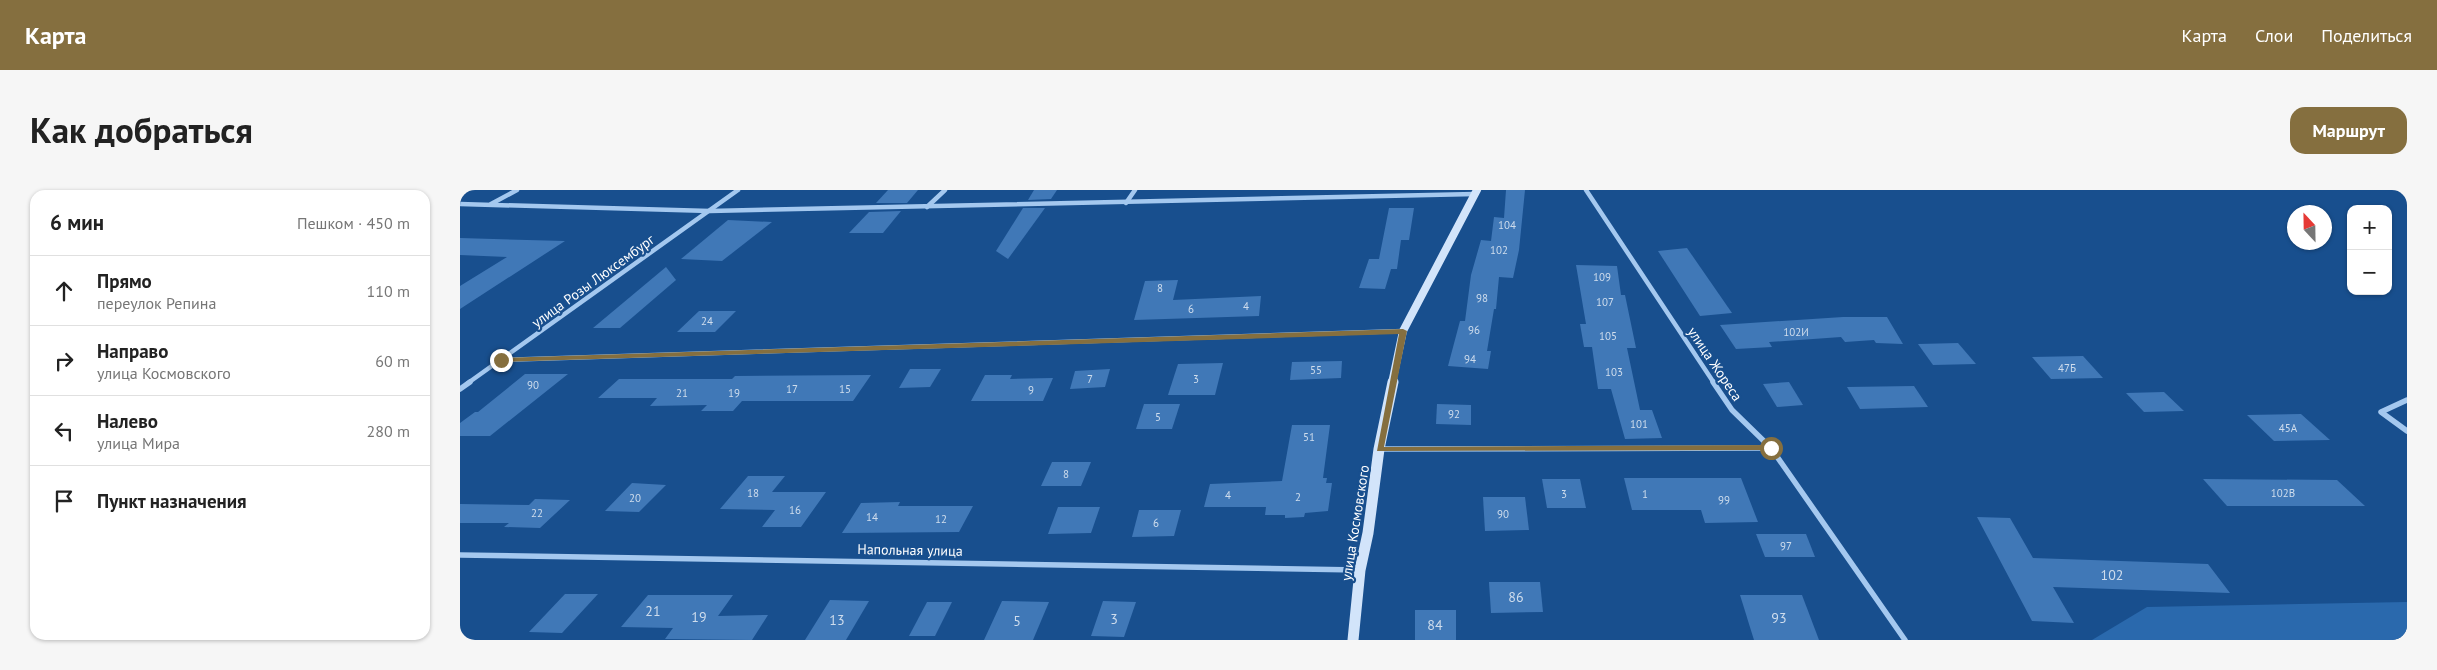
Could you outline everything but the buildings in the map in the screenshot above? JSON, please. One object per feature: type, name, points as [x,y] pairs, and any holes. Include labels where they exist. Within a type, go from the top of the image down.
[{"type":"main road","name":"улица Космовского","points":[[1353,640],[1360,570],[1368,533],[1380,450],[1403,331],[1476,192]]},
{"type":"street","points":[[490,204],[516,190]]},
{"type":"street","name":"улица Розы Люксембург","points":[[460,389],[738,190]]},
{"type":"street","points":[[927,208],[945,190]]},
{"type":"street","points":[[1126,204],[1135,190]]},
{"type":"street","points":[[1306,198],[1309,190]]},
{"type":"street","name":"улица Жореса","points":[[1586,190],[1732,410],[1771,448],[1905,640]]},
{"type":"street","points":[[460,204],[710,211],[1126,204],[1476,192]]},
{"type":"street","points":[[501,360],[1403,331]]},
{"type":"street","points":[[2407,400],[2381,412],[2407,431]]},
{"type":"street","points":[[1380,450],[1771,448]]},
{"type":"street","name":"Напольная улица","points":[[460,555],[1360,570]]},
{"type":"shaded area","points":[[2407,602],[2407,640],[2092,640],[2147,607]]},
{"type":"route","points":[[501,360],[1403,331],[1380,450],[1771,448]]}]
